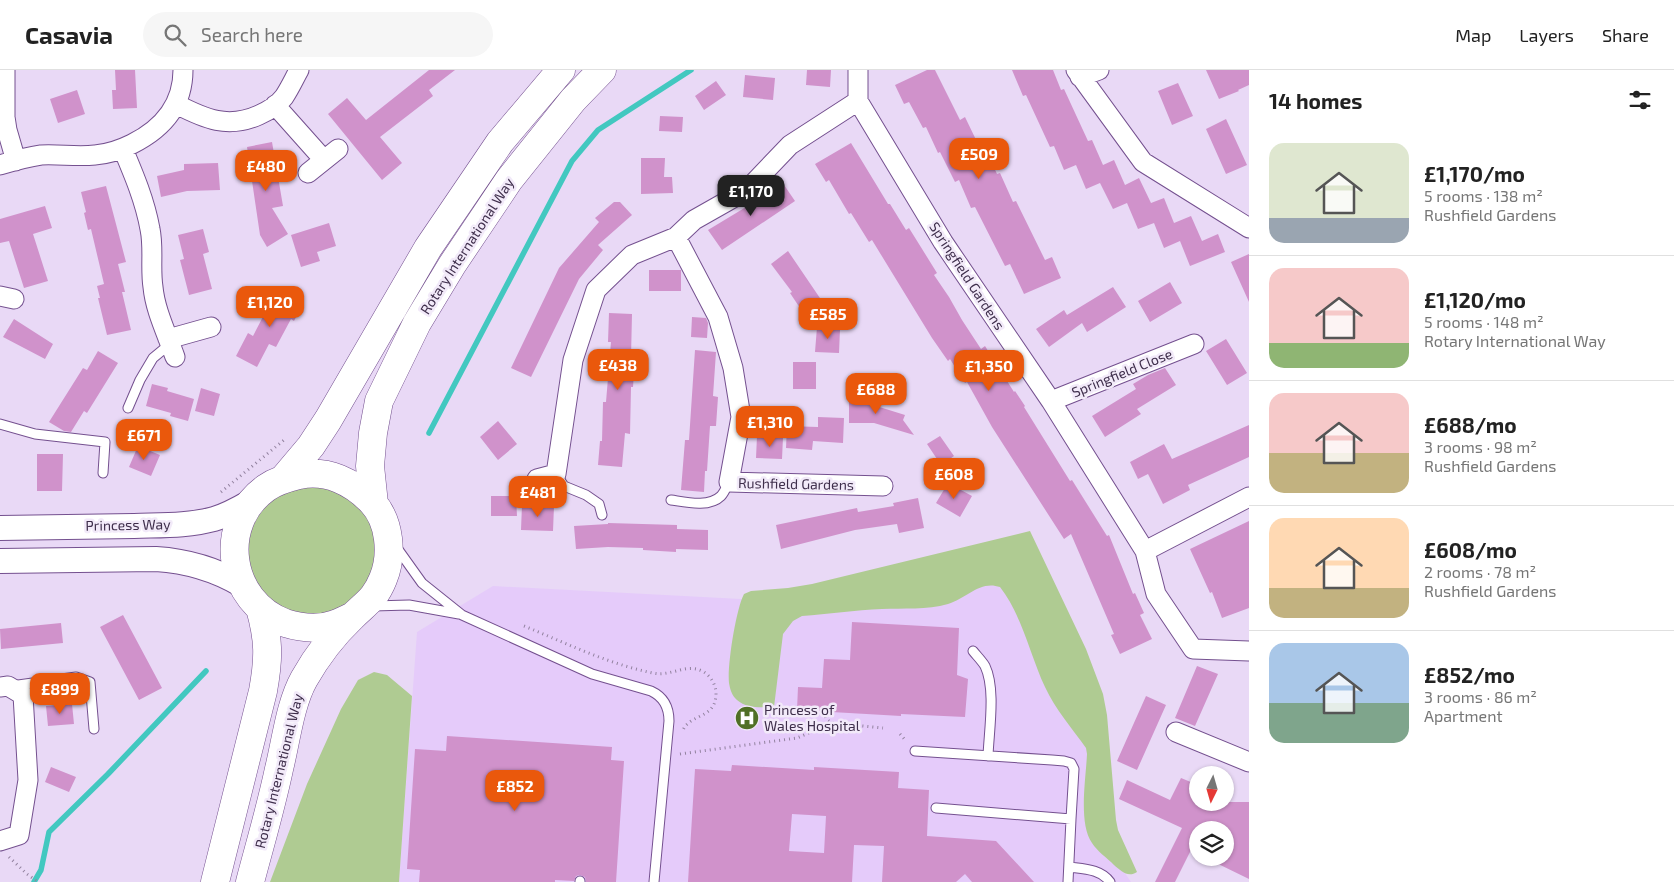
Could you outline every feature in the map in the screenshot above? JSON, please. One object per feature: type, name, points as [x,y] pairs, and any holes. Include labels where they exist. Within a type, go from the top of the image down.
[{"type":"main road","name":"Rotary International Way","points":[[284,478],[311,446],[328,420],[434,240],[500,142],[561,70]]},
{"type":"main road","name":"Rotary International Way","points":[[374,504],[370,466],[373,433],[379,401],[418,323],[452,265],[509,180],[572,100],[602,70]]},
{"type":"main road","points":[[308,473],[333,476],[356,487],[374,504],[382,517],[387,531],[389,551],[387,571],[378,590],[359,611],[334,625],[315,628],[285,623],[260,608],[250,598],[242,585],[235,564],[234,542],[240,520],[252,501],[266,488],[284,478],[308,473]]},
{"type":"main road","points":[[215,882],[263,691],[268,642],[260,608]]},
{"type":"main road","name":"Rotary International Way","points":[[250,882],[289,725],[303,682],[313,664],[328,644],[359,611]]},
{"type":"street","points":[[5,70],[8,163],[41,156],[95,156],[123,149],[153,132],[170,116],[182,85],[183,70]]},
{"type":"street","points":[[176,104],[207,118],[234,123],[253,118],[265,113],[283,98],[299,70]]},
{"type":"street","points":[[537,479],[556,474],[573,360],[596,290],[632,255],[676,237],[694,220],[747,190],[790,146],[858,101],[858,70]]},
{"type":"street","points":[[1099,70],[1078,74],[1143,162],[1249,228]]},
{"type":"street","name":"Springfield Gardens","points":[[858,101],[943,242],[1051,402],[1144,551],[1156,594],[1192,649],[1249,651]]},
{"type":"street","points":[[275,105],[331,155],[308,173]]},
{"type":"street","points":[[123,149],[148,216],[151,232],[153,288],[171,346],[211,327]]},
{"type":"street","name":"Rushfield Gardens","points":[[676,237],[718,317],[733,368],[741,417],[729,482],[883,486]]},
{"type":"street","name":"Springfield Close","points":[[1051,402],[1194,344]]},
{"type":"street","points":[[1144,551],[1249,497]]},
{"type":"street","name":"Princess Way","points":[[0,528],[157,525],[199,522],[234,512],[252,501]]},
{"type":"street","points":[[0,561],[175,560],[209,569],[242,585]]},
{"type":"street","points":[[3,848],[19,835],[28,780],[23,695],[4,687]]},
{"type":"street","points":[[1176,732],[1249,762]]},
{"type":"lane","points":[[128,408],[140,380],[153,358],[171,346]]},
{"type":"lane","points":[[0,424],[35,434],[105,442],[103,473]]},
{"type":"lane","points":[[556,474],[564,486],[599,504],[602,515]]},
{"type":"lane","points":[[670,500],[694,504],[710,502],[721,496],[729,482]]},
{"type":"lane","points":[[387,531],[401,556],[422,583],[462,615]]},
{"type":"lane","points":[[359,611],[409,605],[462,615],[592,674],[656,694],[667,707],[669,721],[654,882]]},
{"type":"lane","points":[[973,651],[984,664],[989,680],[988,756]]},
{"type":"lane","points":[[4,687],[76,677],[90,682],[94,729]]},
{"type":"lane","points":[[915,751],[1071,763],[1074,769],[1068,882]]},
{"type":"lane","points":[[936,808],[1071,819]]},
{"type":"lane","points":[[1069,867],[1098,872],[1110,882]]},
{"type":"path","points":[[824,712],[826,719],[832,723],[883,728]]},
{"type":"path","points":[[679,754],[797,738],[832,723]]},
{"type":"path","points":[[3,848],[27,874],[38,882]]},
{"type":"shaded area","name":"Princess of Wales Hospital","points":[[1009,570],[1092,732],[1095,829],[1131,882],[399,882],[417,632],[493,586],[741,599],[797,617]]},
{"type":"green space","points":[[312,487],[325,488],[337,492],[357,506],[371,526],[375,538],[375,564],[371,576],[357,596],[337,610],[325,614],[312,615],[299,614],[287,610],[267,596],[253,576],[249,564],[248,551],[249,538],[253,526],[267,506],[287,492],[299,488]]},
{"type":"green space","points":[[1030,531],[1086,649],[1103,694],[1107,715],[1116,820],[1118,830],[1137,872],[1134,874],[1125,873],[1092,843],[1085,824],[1084,812],[1086,748],[1049,695],[1020,623],[1008,598],[1000,587],[986,586],[948,604],[932,607],[802,616],[793,621],[783,634],[774,707],[745,705],[735,698],[731,690],[729,675],[731,651],[735,624],[744,594],[751,591],[812,584]]},
{"type":"green space","points":[[374,672],[387,675],[412,696],[399,882],[270,882],[307,784],[341,709],[358,680]]},
{"type":"building","points":[[115,70],[135,70],[137,108],[113,109],[112,90],[116,90]]},
{"type":"building","points":[[429,70],[455,70],[429,90],[433,96],[380,137],[402,163],[382,180],[328,114],[347,98],[366,120]]},
{"type":"building","points":[[807,70],[831,70],[830,87],[806,85]]},
{"type":"building","points":[[927,70],[935,70],[960,120],[965,117],[979,146],[983,144],[997,174],[1000,173],[1013,202],[1016,201],[1045,260],[1052,257],[1061,278],[1024,294],[1010,264],[1005,266],[975,207],[971,208],[959,180],[955,182],[940,152],[938,153],[926,127],[923,128],[909,102],[904,104],[895,85]]},
{"type":"building","points":[[1012,70],[1053,70],[1061,90],[1064,89],[1088,141],[1092,140],[1103,165],[1114,160],[1125,185],[1139,178],[1151,203],[1164,198],[1174,223],[1191,216],[1202,241],[1218,234],[1225,252],[1190,266],[1180,241],[1164,248],[1154,223],[1138,229],[1127,203],[1113,209],[1100,183],[1086,189],[1076,165],[1064,170],[1054,146],[1050,147],[1026,95],[1023,96]]},
{"type":"building","points":[[1206,70],[1249,70],[1249,85],[1219,99]]},
{"type":"building","points":[[745,75],[775,78],[773,100],[743,97]]},
{"type":"building","points":[[716,81],[726,95],[704,110],[695,96]]},
{"type":"building","points":[[1178,83],[1193,116],[1172,125],[1158,91]]},
{"type":"building","points":[[77,90],[85,114],[58,123],[50,99]]},
{"type":"building","points":[[660,116],[683,117],[682,132],[659,131]]},
{"type":"building","points":[[1226,119],[1247,165],[1226,174],[1206,129]]},
{"type":"building","points":[[272,142],[283,206],[272,208],[288,234],[267,247],[260,235],[247,147]]},
{"type":"building","points":[[851,143],[888,204],[890,204],[906,230],[909,228],[937,273],[934,275],[981,349],[985,346],[1025,406],[1070,481],[1072,480],[1107,536],[1109,535],[1133,594],[1135,593],[1144,613],[1140,615],[1152,639],[1120,654],[1111,635],[1114,634],[1071,534],[1064,539],[992,427],[967,382],[965,383],[950,359],[948,361],[872,240],[869,242],[851,213],[849,214],[829,180],[826,182],[815,164]]},
{"type":"building","points":[[641,158],[665,158],[664,177],[672,177],[673,193],[641,194]]},
{"type":"building","points":[[218,163],[220,190],[187,191],[161,197],[157,176],[184,170],[184,164]]},
{"type":"building","points":[[782,182],[795,201],[722,250],[708,230],[761,198]]},
{"type":"building","points":[[106,186],[126,262],[118,264],[131,330],[107,335],[97,286],[104,284],[91,229],[88,230],[81,192]]},
{"type":"building","points":[[614,202],[620,202],[632,215],[598,245],[603,250],[579,279],[531,377],[511,368],[559,268],[599,222],[595,218]]},
{"type":"building","points":[[45,206],[52,228],[33,234],[48,281],[24,288],[9,241],[0,243],[0,219]]},
{"type":"building","points":[[329,223],[336,246],[317,252],[320,261],[301,267],[291,235]]},
{"type":"building","points":[[203,229],[209,252],[203,254],[212,289],[189,295],[180,260],[184,259],[178,235]]},
{"type":"building","points":[[788,251],[824,304],[810,314],[804,314],[790,293],[792,292],[771,264]]},
{"type":"building","points":[[1249,254],[1249,302],[1231,262]]},
{"type":"building","points":[[649,270],[681,270],[681,291],[649,291]]},
{"type":"building","points":[[1170,282],[1182,303],[1150,322],[1138,301]]},
{"type":"building","points":[[1113,287],[1126,307],[1087,332],[1082,323],[1049,347],[1036,329],[1064,310],[1067,315]]},
{"type":"building","points":[[282,289],[304,301],[294,321],[291,319],[276,347],[269,344],[257,367],[236,356],[248,333],[253,336],[268,307],[271,309]]},
{"type":"building","points":[[609,313],[632,314],[631,357],[635,357],[633,387],[631,387],[630,434],[625,433],[622,467],[598,465],[600,441],[602,441],[603,402],[606,402],[611,342],[608,342]]},
{"type":"building","points":[[692,317],[706,318],[708,323],[707,338],[691,337]]},
{"type":"building","points":[[14,319],[53,344],[45,359],[3,337]]},
{"type":"building","points":[[817,327],[840,329],[839,353],[815,352]]},
{"type":"building","points":[[1226,339],[1247,373],[1227,385],[1206,351]]},
{"type":"building","points":[[695,350],[716,352],[713,396],[718,397],[716,426],[710,426],[704,492],[681,490],[685,440],[689,440]]},
{"type":"building","points":[[98,351],[118,363],[87,413],[84,411],[71,432],[64,431],[49,422],[83,368],[87,370]]},
{"type":"building","points":[[793,362],[816,362],[816,389],[793,389]]},
{"type":"building","points":[[1165,368],[1176,385],[1137,409],[1141,414],[1105,437],[1092,416],[1136,389],[1133,384]]},
{"type":"building","points":[[152,384],[168,388],[167,391],[194,399],[188,421],[170,416],[171,413],[146,406]]},
{"type":"building","points":[[201,388],[220,394],[214,416],[195,411]]},
{"type":"building","points":[[849,398],[873,398],[873,405],[905,415],[903,420],[914,435],[874,423],[849,423]]},
{"type":"building","points":[[818,417],[844,418],[843,443],[813,441],[812,450],[786,448],[787,426],[818,427]]},
{"type":"building","points":[[498,421],[517,444],[498,460],[480,437]]},
{"type":"building","points":[[1249,425],[1249,457],[1188,485],[1190,490],[1163,504],[1148,474],[1138,479],[1130,462],[1164,444],[1172,459]]},
{"type":"building","points":[[757,436],[783,437],[782,459],[756,458]]},
{"type":"building","points":[[940,436],[954,456],[941,465],[927,444]]},
{"type":"building","points":[[138,446],[160,455],[151,476],[129,467]]},
{"type":"building","points":[[37,454],[63,454],[62,491],[37,491]]},
{"type":"building","points":[[948,483],[972,496],[960,517],[936,503]]},
{"type":"building","points":[[491,496],[516,496],[517,516],[491,516]]},
{"type":"building","points":[[918,498],[924,528],[899,533],[897,524],[855,530],[781,549],[776,525],[857,508],[858,512],[894,506],[893,503]]},
{"type":"building","points":[[522,505],[554,506],[553,531],[521,530]]},
{"type":"building","points":[[1249,521],[1249,608],[1222,618],[1212,592],[1210,593],[1190,549]]},
{"type":"building","points":[[608,523],[677,525],[677,529],[708,530],[708,550],[676,549],[676,552],[643,550],[643,548],[608,547],[576,549],[574,526]]},
{"type":"building","points":[[123,615],[162,688],[139,700],[100,627]]},
{"type":"building","points":[[852,622],[959,628],[957,675],[968,679],[965,717],[901,714],[901,716],[797,710],[798,687],[822,688],[824,659],[850,660]]},
{"type":"building","points":[[61,623],[63,643],[1,649],[0,629]]},
{"type":"building","points":[[1197,666],[1218,674],[1195,726],[1175,718]]},
{"type":"building","points":[[1146,696],[1166,705],[1137,770],[1117,761]]},
{"type":"building","points":[[72,704],[74,724],[48,726],[46,706]]},
{"type":"building","points":[[447,736],[612,747],[611,760],[624,761],[616,882],[586,882],[585,877],[580,875],[576,876],[574,881],[555,880],[555,882],[419,882],[420,870],[407,869],[415,749],[446,751]]},
{"type":"building","points":[[732,765],[814,770],[814,767],[899,772],[898,788],[929,790],[927,836],[996,841],[1034,882],[972,882],[965,874],[956,882],[882,882],[884,846],[854,845],[852,882],[688,882],[695,769],[731,771]],"holes":[[[792,814],[826,816],[824,853],[789,851]]]},
{"type":"building","points":[[51,767],[76,777],[69,792],[45,782]]},
{"type":"building","points":[[1181,778],[1189,781],[1189,811],[1234,811],[1234,802],[1249,802],[1249,879],[1222,866],[1234,866],[1234,821],[1189,821],[1189,854],[1175,882],[1155,882],[1182,828],[1119,799],[1127,780],[1170,800]]},
{"type":"waterway","points":[[429,433],[572,161],[598,130],[691,70]]},
{"type":"waterway","points":[[34,882],[41,870],[49,832],[108,774],[206,671]]},
{"type":"place","name":"Princess of Wales Hospital","points":[[747,718]]}]
